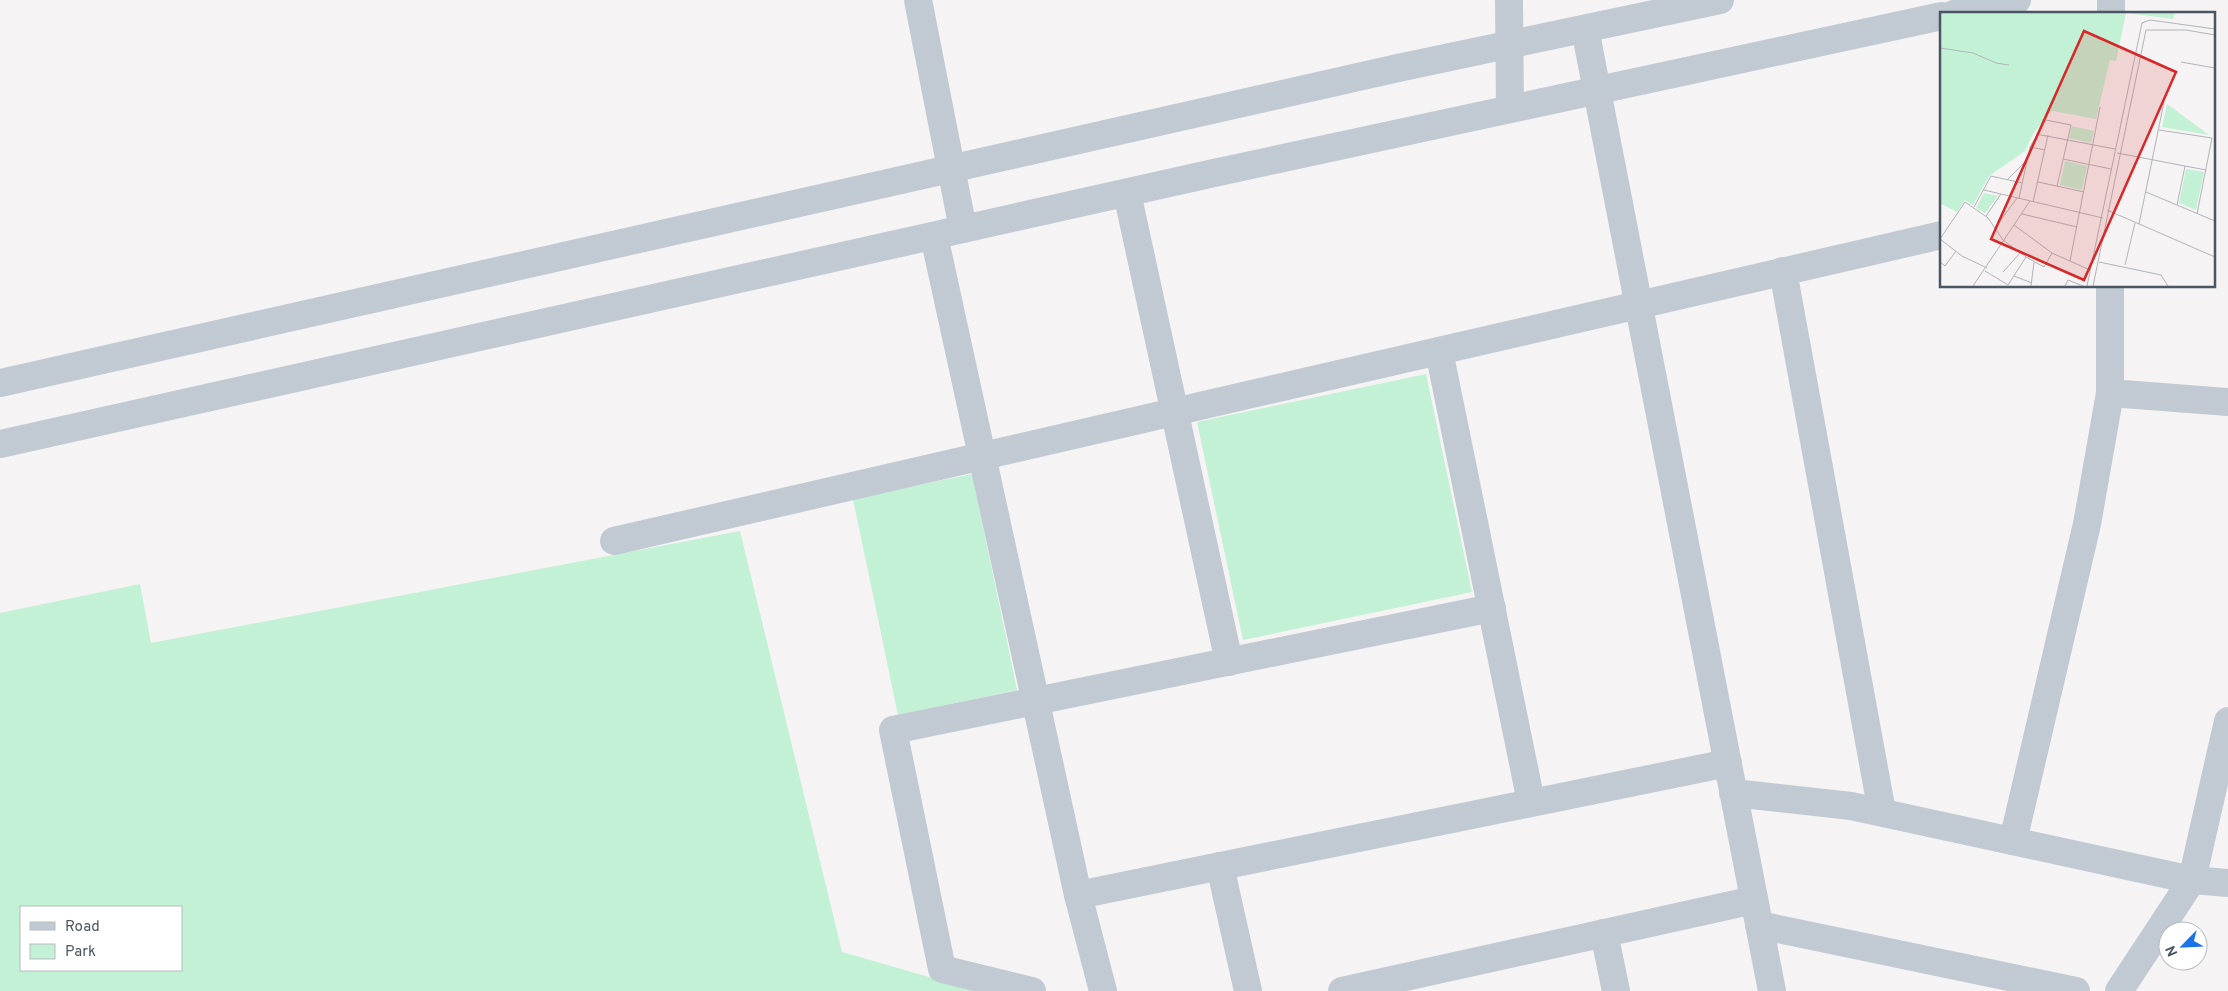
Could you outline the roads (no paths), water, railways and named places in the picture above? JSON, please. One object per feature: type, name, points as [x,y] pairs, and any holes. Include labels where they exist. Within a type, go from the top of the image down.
[{"type":"street","points":[[918,0],[963,229]]},
{"type":"street","points":[[1509,0],[1510,110]]},
{"type":"street","points":[[0,383],[951,169],[1585,28],[1720,0]]},
{"type":"street","points":[[1963,12],[2017,0]]},
{"type":"street","points":[[0,444],[963,229],[1940,16]]},
{"type":"street","points":[[1585,28],[1772,991]]},
{"type":"street","points":[[1127,193],[1229,662]]},
{"type":"street","points":[[614,542],[1940,235]]},
{"type":"street","points":[[934,236],[1078,894],[1103,991]]},
{"type":"street","points":[[1783,271],[1882,812]]},
{"type":"street","points":[[2013,841],[2087,524],[2110,393],[2110,288]]},
{"type":"street","points":[[1439,351],[1531,802]]},
{"type":"street","points":[[2110,393],[2228,402]]},
{"type":"street","points":[[1032,991],[942,970],[894,730],[1492,608]]},
{"type":"street","points":[[2119,991],[2192,880],[2228,721]]},
{"type":"street","points":[[1078,894],[1728,763]]},
{"type":"street","points":[[1734,792],[1851,806],[2192,880],[2228,883]]},
{"type":"street","points":[[1220,866],[1248,991]]},
{"type":"street","points":[[1342,991],[1394,987],[1604,933],[1757,913],[2076,991]]},
{"type":"street","points":[[1604,933],[1616,991]]}]
